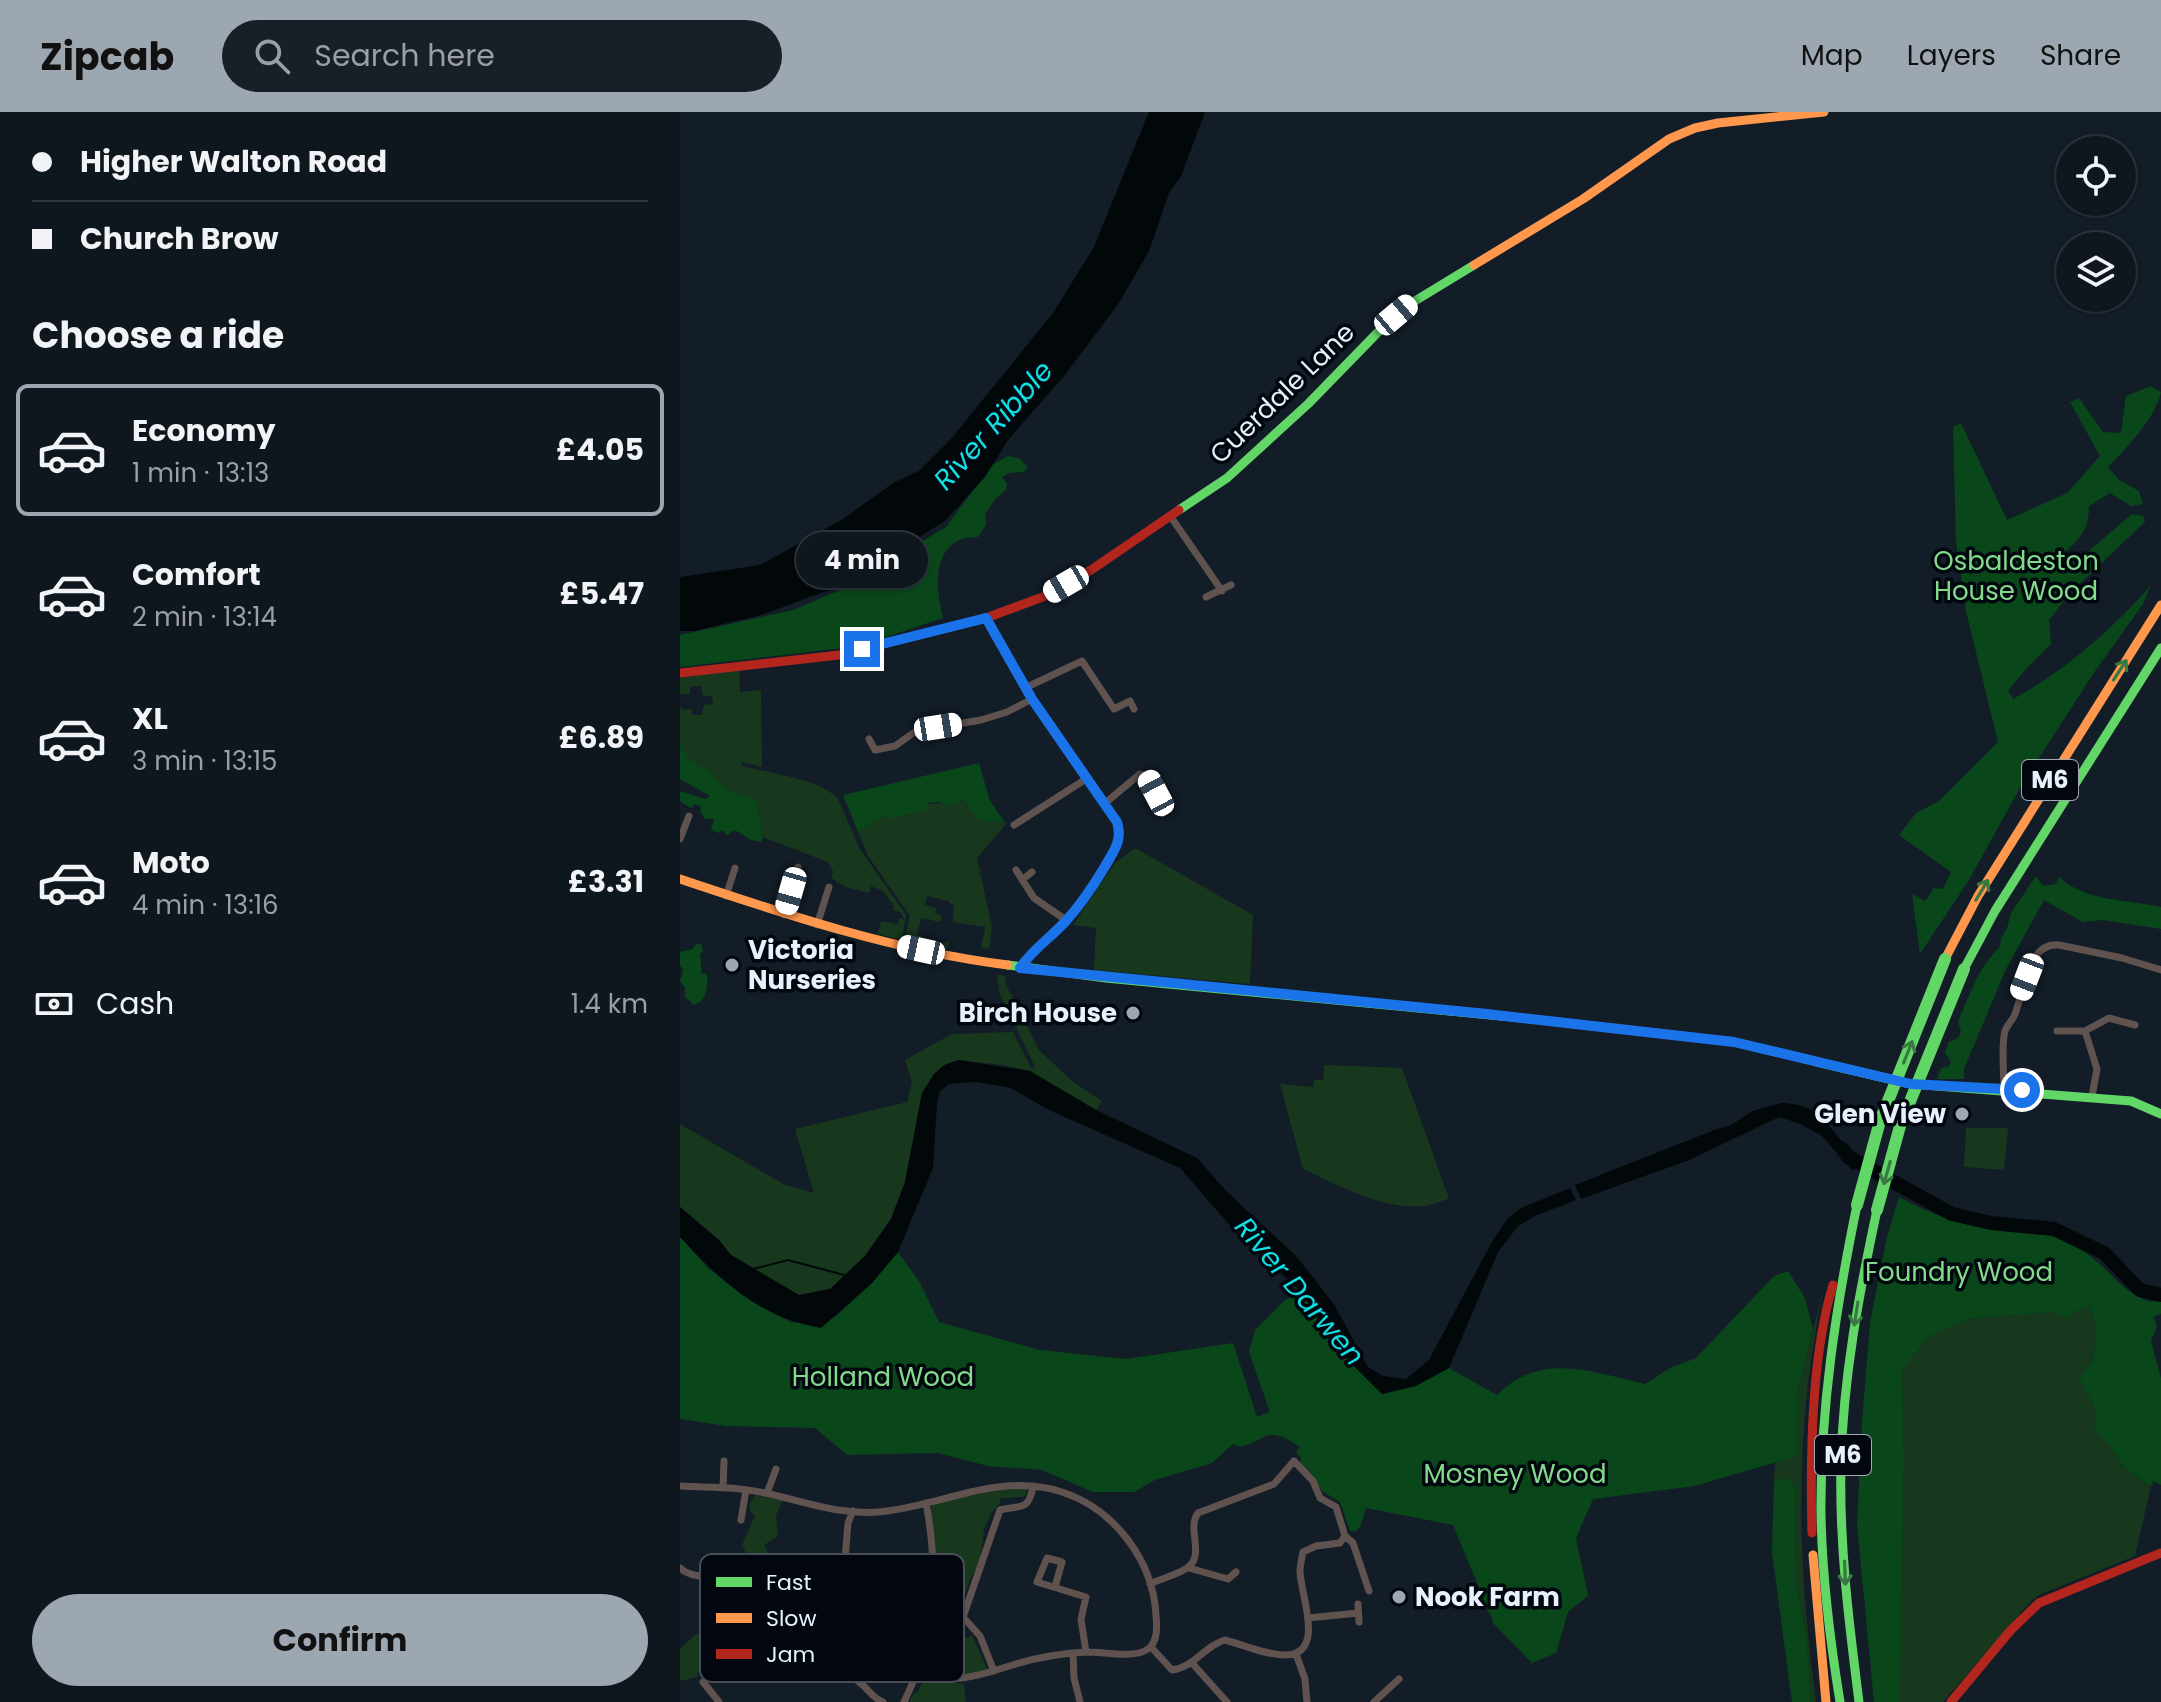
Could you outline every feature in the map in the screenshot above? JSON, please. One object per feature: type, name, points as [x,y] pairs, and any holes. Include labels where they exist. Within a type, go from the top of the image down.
[{"type":"main road","name":"Cuerdale Lane","points":[[680,673],[839,655],[986,618],[1048,595],[1091,570],[1227,478],[1410,304],[1583,199],[1669,139],[1718,123],[1824,112]]},
{"type":"main road","name":"M6","points":[[1840,1702],[1821,1570],[1821,1439],[1830,1336],[1857,1205],[1880,1121],[1945,959],[1978,896],[2161,605]]},
{"type":"main road","name":"M6","points":[[1859,1702],[1846,1605],[1841,1498],[1844,1428],[1852,1338],[1877,1210],[1900,1126],[1964,969],[1995,911],[2161,648]]},
{"type":"main road","points":[[680,879],[817,925],[941,955],[1020,968],[1734,1042],[1911,1084],[2092,1096],[2131,1101],[2161,1114]]},
{"type":"main road","points":[[1826,1702],[1813,1574],[1812,1442],[1825,1308],[1850,1237]]},
{"type":"main road","points":[[1951,1702],[2010,1631],[2039,1603],[2161,1553]]},
{"type":"street","points":[[1171,517],[1222,591]]},
{"type":"street","points":[[1206,597],[1231,585]]},
{"type":"street","points":[[986,618],[1025,688],[1119,827],[1118,845],[1079,907],[1030,954],[1020,968]]},
{"type":"street","points":[[1025,688],[1082,661],[1114,709],[1130,701],[1134,709]]},
{"type":"street","points":[[869,739],[875,750],[895,746],[916,731],[981,720],[1007,712],[1032,699]]},
{"type":"street","points":[[1104,804],[1140,774],[1147,776],[1165,810]]},
{"type":"street","points":[[1014,825],[1086,779]]},
{"type":"street","points":[[680,839],[689,816]]},
{"type":"street","points":[[784,915],[798,867]]},
{"type":"street","points":[[726,896],[735,868]]},
{"type":"street","points":[[1016,870],[1034,898],[1066,920]]},
{"type":"street","points":[[1022,880],[1032,872]]},
{"type":"street","points":[[817,925],[829,887]]},
{"type":"street","points":[[2004,1089],[2005,1031],[2015,1015],[2034,958],[2041,948],[2050,944],[2059,945],[2161,970]]},
{"type":"street","points":[[2057,1031],[2085,1031],[2109,1018],[2135,1025]]},
{"type":"street","points":[[2085,1031],[2097,1069],[2092,1096]]},
{"type":"street","points":[[723,1488],[724,1461]]},
{"type":"street","points":[[1189,1568],[1196,1554],[1193,1527],[1198,1513],[1274,1484],[1294,1461],[1313,1481],[1320,1498],[1336,1507],[1345,1536],[1353,1543],[1369,1591]]},
{"type":"street","points":[[767,1493],[776,1469]]},
{"type":"street","points":[[680,1486],[746,1490],[823,1509],[876,1512],[926,1503],[980,1488],[1012,1484],[1060,1492],[1100,1512],[1132,1546],[1150,1584],[1156,1621],[1151,1647],[1138,1653],[1086,1652],[1034,1659],[964,1678]]},
{"type":"street","points":[[964,1614],[1000,1510],[1022,1507],[1030,1500],[1033,1486]]},
{"type":"street","points":[[741,1520],[746,1490]]},
{"type":"street","points":[[926,1503],[932,1554]]},
{"type":"street","points":[[845,1554],[848,1523],[853,1511]]},
{"type":"street","points":[[1151,1647],[1172,1670],[1192,1663],[1216,1643],[1225,1640],[1284,1655],[1296,1654],[1306,1643],[1308,1618],[1300,1570],[1303,1552],[1316,1546],[1340,1543],[1345,1536]]},
{"type":"street","points":[[680,1568],[687,1574],[700,1576]]},
{"type":"street","points":[[1150,1584],[1189,1568],[1228,1579],[1236,1572]]},
{"type":"street","points":[[1055,1587],[1086,1597],[1081,1619],[1086,1652]]},
{"type":"street","points":[[1308,1618],[1358,1613]]},
{"type":"street","points":[[964,1618],[980,1636],[994,1671]]},
{"type":"street","points":[[1073,1654],[1074,1678],[1080,1702]]},
{"type":"street","points":[[1296,1654],[1305,1679],[1307,1702]]},
{"type":"street","points":[[1192,1663],[1227,1702]]},
{"type":"street","points":[[1374,1702],[1399,1679]]},
{"type":"street","points":[[703,1682],[719,1702]]},
{"type":"street","points":[[860,1682],[875,1699],[883,1702]]},
{"type":"street","points":[[904,1702],[912,1682]]},
{"type":"green space","name":"Osbaldeston House Wood","points":[[2151,386],[2161,392],[2153,412],[2132,442],[2108,467],[2119,480],[2139,491],[2143,504],[2131,506],[2110,493],[2089,506],[2083,532],[2064,553],[2075,563],[2132,514],[2143,516],[2145,522],[2071,592],[2049,620],[2051,644],[2008,691],[2013,699],[2086,648],[2151,585],[2143,604],[2093,674],[2021,786],[1969,880],[1920,954],[1912,894],[1925,901],[1934,888],[1943,889],[1951,872],[1899,835],[1916,813],[1939,801],[1998,742],[1966,611],[1956,542],[1953,427],[1961,423],[2007,520],[2067,493],[2100,456],[2070,402],[2079,398],[2103,432],[2121,433],[2126,396]]},
{"type":"green space","points":[[1008,456],[1019,458],[1028,467],[1023,472],[1002,477],[1007,484],[1006,490],[985,514],[986,525],[978,537],[959,540],[950,547],[940,564],[938,586],[943,618],[842,648],[680,667],[680,635],[793,610],[845,588],[946,527],[992,465]]},
{"type":"green space","points":[[739,669],[740,692],[761,690],[762,767],[742,762],[742,766],[819,786],[838,799],[860,849],[906,915],[902,940],[878,934],[881,921],[897,924],[900,918],[905,920],[900,912],[893,910],[894,906],[883,891],[871,886],[869,893],[846,887],[831,878],[833,871],[828,862],[763,837],[756,799],[727,790],[706,769],[689,759],[680,745],[680,706],[682,710],[692,709],[692,715],[702,715],[704,705],[713,704],[712,696],[703,696],[701,686],[690,687],[690,694],[680,694],[680,678]]},
{"type":"green space","points":[[680,745],[689,759],[706,769],[727,790],[756,799],[763,837],[761,842],[735,830],[727,835],[722,830],[719,833],[711,830],[714,819],[705,819],[700,812],[701,807],[695,804],[691,808],[680,801],[680,791],[705,799],[710,796],[680,779]]},
{"type":"green space","points":[[979,763],[990,801],[1004,821],[982,821],[962,799],[950,806],[939,802],[928,803],[927,809],[892,819],[883,816],[858,832],[843,795]]},
{"type":"green space","points":[[962,799],[978,818],[988,822],[1004,821],[1006,824],[977,858],[992,927],[989,949],[981,948],[985,927],[953,922],[954,905],[927,896],[925,905],[936,908],[935,913],[942,915],[940,922],[921,918],[917,935],[944,943],[949,941],[947,950],[904,941],[910,916],[868,856],[858,832],[883,815],[901,817],[930,804],[950,805]]},
{"type":"green space","points":[[1135,848],[1253,915],[1250,984],[1094,970],[1096,928],[1073,925],[1114,864]]},
{"type":"green space","points":[[2036,876],[2043,886],[2056,884],[2059,877],[2094,895],[2161,907],[2161,929],[2103,920],[2083,922],[2044,900],[2006,969],[1964,1069],[1964,1079],[1937,1079],[1941,1068],[1948,1067],[1951,1062],[1945,1052],[1949,1042],[1958,1038],[1961,1032],[1958,1021],[1975,982],[2000,947],[2011,913]]},
{"type":"green space","points":[[701,943],[702,974],[707,974],[707,989],[702,1000],[694,1005],[685,997],[685,988],[680,981],[683,970],[680,952]]},
{"type":"green space","points":[[997,974],[1005,976],[1006,985],[1039,1050],[1073,1082],[1102,1101],[1096,1110],[1030,1071],[958,1060],[934,1074],[922,1093],[905,1182],[891,1219],[865,1256],[830,1289],[799,1295],[731,1255],[719,1240],[680,1207],[680,1124],[785,1185],[814,1193],[795,1129],[907,1102],[912,1082],[905,1060],[952,1034],[1013,1032],[1031,1068],[1035,1067],[999,992]]},
{"type":"green space","points":[[1324,1065],[1402,1068],[1449,1199],[1424,1206],[1377,1201],[1303,1169],[1280,1084],[1314,1087],[1314,1080],[1323,1080]]},
{"type":"green space","points":[[1966,1128],[2008,1128],[2004,1170],[1964,1167]]},
{"type":"green space","name":"Foundry Wood","points":[[1899,1197],[1964,1224],[2053,1235],[2084,1251],[2131,1292],[2151,1301],[2161,1301],[2161,1314],[2153,1317],[2157,1326],[2151,1341],[2161,1378],[2161,1485],[2154,1481],[2151,1486],[2128,1471],[2094,1430],[2095,1407],[2079,1378],[2094,1360],[2095,1322],[2089,1307],[2074,1312],[2068,1319],[2053,1312],[1969,1319],[1928,1337],[1902,1371],[1904,1460],[1900,1702],[1874,1702],[1857,1524],[1862,1422],[1870,1323],[1887,1237]]},
{"type":"green space","points":[[680,1237],[708,1268],[750,1300],[792,1323],[835,1317],[872,1283],[898,1252],[919,1281],[939,1322],[1040,1350],[1126,1359],[1233,1343],[1257,1417],[1270,1412],[1249,1352],[1255,1330],[1285,1300],[1302,1292],[1332,1344],[1382,1394],[1416,1385],[1449,1368],[1497,1395],[1514,1381],[1549,1369],[1567,1368],[1645,1384],[1670,1368],[1696,1358],[1774,1276],[1788,1271],[1805,1298],[1813,1329],[1797,1395],[1797,1456],[1695,1486],[1593,1499],[1576,1538],[1588,1596],[1568,1612],[1556,1653],[1532,1663],[1494,1624],[1453,1525],[1366,1508],[1360,1527],[1350,1531],[1340,1502],[1322,1491],[1301,1463],[1296,1452],[1300,1447],[1276,1435],[1241,1447],[1233,1444],[1212,1463],[1155,1480],[1134,1492],[1093,1492],[1042,1470],[988,1466],[938,1453],[847,1455],[815,1428],[726,1426],[680,1419]]},
{"type":"green space","points":[[1822,1294],[1806,1400],[1802,1487],[1805,1595],[1816,1702],[1811,1702],[1807,1640],[1796,1582],[1795,1486],[1774,1481],[1775,1460],[1797,1455],[1797,1395]]},
{"type":"green space","points":[[2089,1307],[2095,1322],[2094,1360],[2079,1378],[2095,1407],[2094,1430],[2128,1471],[2151,1486],[2135,1556],[2031,1601],[1943,1702],[1900,1702],[1904,1460],[1902,1371],[1928,1337],[1969,1319],[2053,1312],[2068,1318],[2074,1312]]},
{"type":"green space","points":[[1785,1478],[1795,1486],[1796,1582],[1807,1640],[1811,1702],[1792,1702],[1772,1552],[1774,1481]]},
{"type":"green space","points":[[1010,1488],[1026,1488],[1027,1494],[1023,1497],[1000,1498],[1000,1503],[992,1512],[984,1529],[980,1563],[970,1579],[964,1598],[964,1554],[935,1554],[931,1507],[938,1502]]},
{"type":"green space","points":[[756,1495],[782,1501],[776,1516],[778,1536],[764,1545],[769,1554],[746,1554],[742,1545],[755,1516],[750,1511],[750,1503]]},
{"type":"green space","points":[[696,1634],[700,1634],[697,1677],[680,1681],[680,1649]]},
{"type":"green space","points":[[972,1635],[988,1671],[964,1676],[964,1636]]},
{"type":"green space","points":[[923,1682],[964,1684],[966,1702],[909,1702],[915,1692],[917,1694]]},
{"type":"water","name":"River Ribble","points":[[1149,112],[1205,112],[1181,176],[1169,193],[1149,251],[1119,303],[1064,376],[1008,440],[985,477],[945,521],[840,586],[761,615],[694,631],[680,631],[680,577],[760,565],[843,519],[893,483],[919,471],[951,439],[1053,313],[1094,247]]},
{"type":"water","name":"River Darwen","points":[[958,1060],[1030,1071],[1096,1110],[1197,1158],[1227,1192],[1294,1254],[1335,1306],[1368,1367],[1383,1376],[1406,1379],[1429,1360],[1508,1218],[1521,1208],[1570,1188],[1576,1200],[1518,1226],[1498,1252],[1449,1368],[1416,1386],[1382,1394],[1332,1344],[1302,1292],[1233,1229],[1180,1168],[1049,1110],[1011,1088],[976,1082],[949,1084],[940,1091],[933,1168],[898,1252],[872,1283],[821,1328],[799,1323],[760,1306],[727,1283],[680,1237],[680,1207],[719,1240],[731,1255],[799,1295],[830,1289],[865,1256],[891,1219],[905,1182],[922,1093],[934,1074],[944,1065]]},
{"type":"water","points":[[1782,1103],[1809,1109],[1826,1122],[1858,1154],[1853,1171],[1821,1135],[1779,1117],[1689,1160],[1581,1199],[1575,1185],[1730,1125],[1756,1110]]},
{"type":"waterway","name":"River Darwen","points":[[1843,1149],[1848,1157],[1952,1214],[1991,1223],[2054,1229],[2104,1253],[2140,1290],[2161,1295]]},
{"type":"waterway","points":[[753,1269],[788,1260],[844,1275]]},
{"type":"traffic: fast","points":[[1179,510],[1227,478],[1410,304],[1474,265]]},
{"type":"traffic: fast","points":[[1964,969],[1995,911],[2161,648]]},
{"type":"traffic: fast","points":[[1857,1205],[1880,1121],[1945,959]]},
{"type":"traffic: fast","points":[[1008,965],[1106,978],[1522,1018]]},
{"type":"traffic: fast","points":[[1877,1210],[1900,1126],[1964,969]]},
{"type":"traffic: fast","points":[[1817,1062],[1911,1084],[2131,1101],[2161,1114]]},
{"type":"traffic: fast","points":[[1840,1702],[1825,1585],[1821,1475],[1831,1358],[1857,1205]]},
{"type":"traffic: fast","points":[[1859,1702],[1843,1554],[1841,1464],[1853,1336],[1877,1210]]},
{"type":"traffic: slow","points":[[1474,265],[1583,199],[1669,139],[1718,123],[1824,112]]},
{"type":"traffic: slow","points":[[1945,959],[1978,896],[2161,605]]},
{"type":"traffic: slow","points":[[680,879],[883,941],[1008,965]]},
{"type":"traffic: slow","points":[[1813,1555],[1826,1702]]},
{"type":"traffic: jam","points":[[680,673],[839,655],[986,618],[1048,595],[1091,570],[1179,510]]},
{"type":"traffic: jam","points":[[1522,1018],[1734,1042],[1817,1062]]},
{"type":"traffic: jam","points":[[1812,1533],[1811,1473],[1816,1375],[1833,1285]]},
{"type":"traffic: jam","points":[[1951,1702],[2010,1631],[2039,1603],[2161,1553]]},
{"type":"place","name":"Victoria Nurseries","points":[[732,965]]},
{"type":"place","name":"Birch House","points":[[1133,1013]]},
{"type":"place","name":"Glen View","points":[[1962,1114]]},
{"type":"place","name":"Nook Farm","points":[[1399,1597]]},
{"type":"route","points":[[862,649],[986,618],[1032,699],[1117,822],[1120,832],[1118,845],[1079,907],[1030,954],[1020,968],[1734,1042],[1911,1084],[2022,1090]]},
{"type":"park label","name":"Holland Wood","points":[[883,1377]]},
{"type":"park label","name":"Mosney Wood","points":[[1515,1474]]}]
